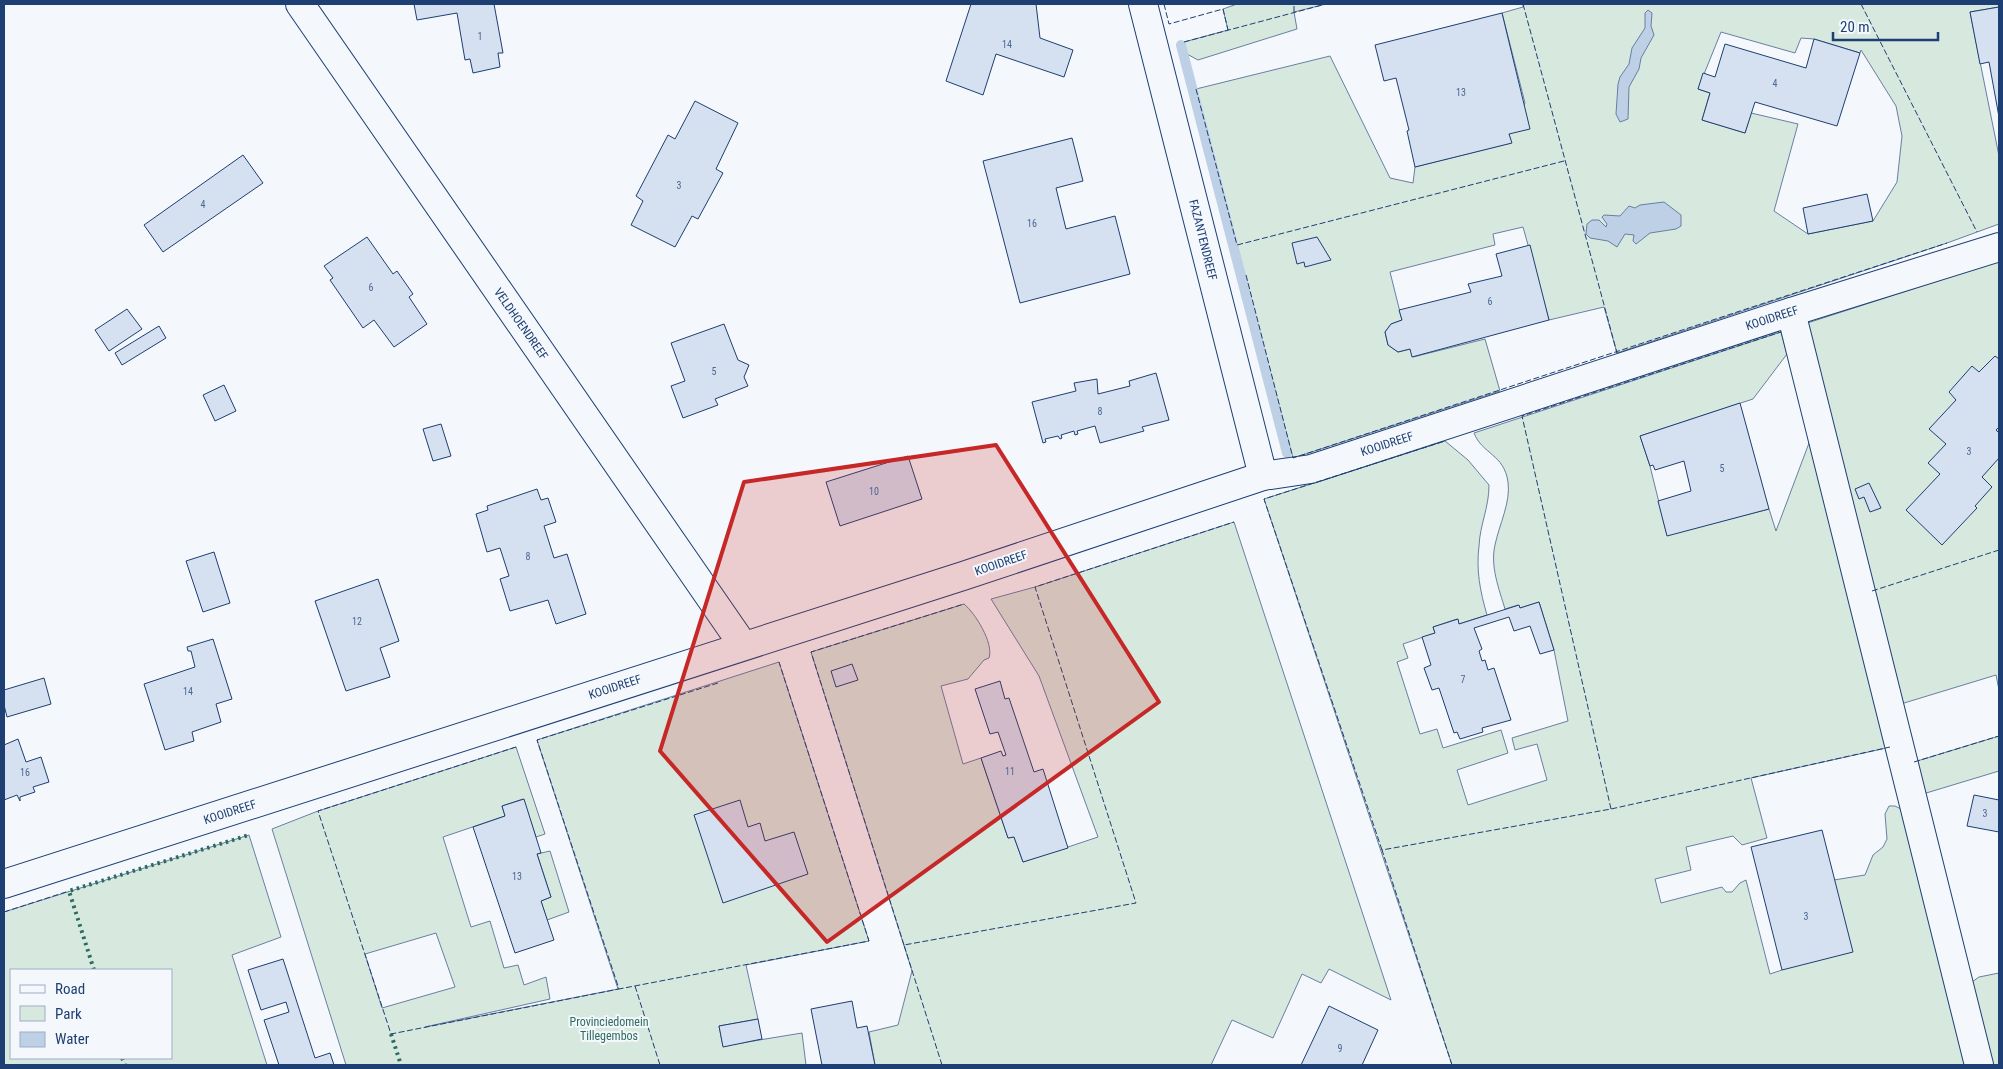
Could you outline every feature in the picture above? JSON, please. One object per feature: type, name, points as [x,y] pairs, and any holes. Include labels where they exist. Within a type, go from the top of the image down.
[{"type":"street","name":"VELDHOENDREEF","points":[[300,4],[743,645]]},
{"type":"street","name":"FAZANTENDREEF","points":[[1143,4],[1263,476]]},
{"type":"street","name":"KOOIDREEF","points":[[4,884],[743,645],[963,576],[1263,476],[1311,469],[1791,312],[1999,247]]},
{"type":"street","points":[[1791,312],[1979,1065]]},
{"type":"highlighted area","points":[[996,445],[1159,702],[827,942],[660,751],[744,482]]},
{"type":"green space","points":[[1237,4],[1326,4],[1294,12],[1297,29],[1198,60],[1185,53],[1184,42],[1228,30],[1223,9]]},
{"type":"green space","points":[[1523,4],[1999,4],[1999,7],[1970,12],[1999,156],[1999,224],[1617,353],[1604,307],[1549,320],[1523,227],[1493,234],[1495,245],[1390,272],[1402,320],[1391,324],[1385,332],[1388,345],[1398,352],[1410,349],[1413,357],[1485,339],[1500,391],[1293,458],[1196,89],[1330,56],[1390,178],[1413,183],[1415,167],[1511,143],[1509,134],[1525,103],[1502,13],[1523,7]],"holes":[[[1721,32],[1795,53],[1801,38],[1814,39],[1860,53],[1861,50],[1896,106],[1902,136],[1897,182],[1873,221],[1808,234],[1774,211],[1798,124],[1751,113],[1745,133],[1702,120],[1710,93],[1698,89]]]},
{"type":"green space","points":[[1999,261],[1999,690],[1996,675],[1891,707],[1900,745],[1751,778],[1767,838],[1742,845],[1733,836],[1686,847],[1691,870],[1655,879],[1661,903],[1722,887],[1726,892],[1732,892],[1740,883],[1746,880],[1770,974],[1782,970],[1834,880],[1865,875],[1873,855],[1883,847],[1887,839],[1885,814],[1889,806],[1895,806],[1907,812],[1971,1065],[1452,1065],[1264,499],[1445,441],[1468,460],[1489,485],[1478,555],[1478,572],[1487,615],[1459,624],[1457,619],[1433,627],[1435,633],[1403,644],[1408,658],[1397,662],[1420,734],[1437,729],[1443,748],[1501,730],[1508,753],[1457,770],[1468,805],[1547,780],[1537,744],[1515,750],[1512,738],[1568,721],[1554,650],[1539,602],[1520,608],[1518,605],[1505,609],[1496,577],[1494,553],[1508,497],[1508,482],[1502,465],[1482,446],[1474,433],[1781,332],[1787,354],[1753,399],[1640,436],[1650,466],[1667,535],[1769,509],[1776,531],[1818,419],[1795,327]]},
{"type":"green space","points":[[1234,522],[1391,1000],[1329,969],[1321,983],[1302,974],[1273,1038],[1232,1020],[1211,1065],[875,1065],[869,1032],[898,1025],[912,971],[811,652],[964,604],[978,621],[986,637],[989,644],[989,658],[984,660],[968,679],[941,686],[963,764],[981,758],[1008,838],[1014,837],[1023,862],[1098,837],[1039,676],[991,599],[1035,587]]},
{"type":"green space","name":"Provinciedomein Tillegembos","points":[[779,662],[869,941],[746,965],[758,1019],[719,1026],[723,1046],[802,1033],[806,1065],[346,1065],[272,829],[318,811],[516,747],[545,834],[536,837],[523,799],[502,806],[505,816],[443,837],[471,927],[490,921],[504,968],[518,965],[524,985],[546,977],[550,999],[425,1027],[618,989],[537,740]],"holes":[[[436,933],[455,987],[382,1008],[365,954]]]},
{"type":"green space","points":[[1999,736],[1999,771],[1913,797],[1904,765]]},
{"type":"green space","points":[[249,835],[281,937],[232,955],[267,1065],[4,1065],[4,912]]},
{"type":"green space","points":[[550,851],[569,912],[547,920],[541,901],[551,897],[537,854]]},
{"type":"green space","points":[[1999,973],[1999,1065],[1981,1065],[1972,982],[1979,977]]},
{"type":"water","points":[[1648,10],[1652,13],[1651,26],[1654,35],[1641,58],[1639,69],[1629,87],[1628,119],[1620,122],[1616,114],[1618,84],[1620,77],[1629,64],[1632,48],[1645,28],[1645,13]]},
{"type":"water","points":[[1664,202],[1681,215],[1681,226],[1676,229],[1650,233],[1636,244],[1633,241],[1634,235],[1625,234],[1617,247],[1608,241],[1590,238],[1586,234],[1587,224],[1592,220],[1599,220],[1606,227],[1607,224],[1602,217],[1604,215],[1620,216],[1629,206],[1635,208],[1640,205]]},
{"type":"building","points":[[414,4],[494,4],[503,53],[498,53],[500,67],[473,73],[470,59],[465,60],[457,13],[417,20]]},
{"type":"building","points":[[971,4],[1036,4],[1040,38],[1073,50],[1064,77],[996,54],[983,95],[946,81]]},
{"type":"building","points":[[1999,7],[1999,117],[1989,62],[1980,64],[1970,12]]},
{"type":"building","points":[[1502,13],[1530,129],[1509,134],[1512,143],[1415,167],[1407,131],[1409,130],[1396,78],[1384,81],[1375,45]]},
{"type":"building","points":[[1814,39],[1860,53],[1837,126],[1755,102],[1745,133],[1702,120],[1710,93],[1698,89],[1703,73],[1715,77],[1725,44],[1806,68]]},
{"type":"building","points":[[695,101],[738,123],[716,169],[723,173],[698,219],[692,216],[675,247],[631,225],[643,201],[636,196],[668,135],[675,139]]},
{"type":"building","points":[[1072,138],[1083,181],[1056,188],[1066,229],[1115,216],[1130,274],[1020,303],[983,161]]},
{"type":"building","points":[[243,155],[263,183],[163,252],[144,225]]},
{"type":"building","points":[[1867,194],[1873,221],[1808,234],[1803,208]]},
{"type":"building","points":[[367,237],[393,274],[397,271],[413,294],[409,297],[427,324],[394,347],[374,320],[363,328],[330,280],[333,278],[324,266]]},
{"type":"building","points":[[1317,237],[1331,260],[1305,267],[1304,262],[1297,264],[1292,243]]},
{"type":"building","points":[[1530,245],[1549,320],[1412,357],[1410,349],[1398,352],[1388,345],[1385,332],[1391,324],[1402,320],[1399,310],[1471,292],[1468,284],[1502,276],[1496,254]]},
{"type":"building","points":[[127,309],[142,329],[109,351],[95,330]]},
{"type":"building","points":[[724,324],[738,360],[749,365],[744,377],[748,386],[715,399],[718,405],[683,418],[671,386],[685,381],[671,343]]},
{"type":"building","points":[[159,326],[166,338],[122,365],[115,353]]},
{"type":"building","points":[[1995,356],[1999,359],[1999,427],[1996,430],[1999,433],[1999,458],[1982,477],[1992,487],[1975,506],[1977,508],[1942,545],[1906,510],[1940,474],[1928,463],[1946,444],[1929,429],[1956,400],[1949,392],[1972,366],[1979,372]]},
{"type":"building","points":[[1156,373],[1169,420],[1142,427],[1144,431],[1100,443],[1095,426],[1077,431],[1078,434],[1075,435],[1074,431],[1061,435],[1062,438],[1060,439],[1058,436],[1045,439],[1046,442],[1043,443],[1032,402],[1076,391],[1074,383],[1097,379],[1098,394],[1130,386],[1129,381]]},
{"type":"building","points":[[224,385],[236,411],[215,421],[203,395]]},
{"type":"building","points":[[1740,403],[1769,509],[1667,536],[1658,501],[1691,491],[1684,461],[1655,470],[1653,465],[1650,466],[1640,436]]},
{"type":"building","points":[[441,424],[451,456],[433,461],[423,429]]},
{"type":"building","points":[[908,456],[922,499],[840,526],[826,482]]},
{"type":"building","points":[[1869,483],[1881,508],[1870,512],[1864,497],[1859,499],[1855,489]]},
{"type":"building","points":[[537,489],[541,500],[548,498],[556,522],[544,526],[554,558],[567,554],[586,614],[556,624],[548,600],[510,611],[500,579],[509,576],[500,548],[487,552],[476,514],[488,510],[487,506]]},
{"type":"building","points":[[214,552],[230,603],[203,612],[186,561]]},
{"type":"building","points":[[378,579],[399,641],[380,648],[390,677],[346,691],[315,601]]},
{"type":"building","points":[[1539,602],[1554,650],[1540,654],[1530,626],[1514,631],[1509,617],[1474,628],[1482,649],[1479,651],[1482,661],[1485,660],[1488,670],[1494,668],[1511,720],[1482,728],[1483,732],[1460,739],[1457,732],[1454,733],[1439,688],[1432,690],[1424,668],[1431,665],[1422,637],[1435,633],[1433,627],[1458,619],[1459,624],[1519,605],[1520,608]]},
{"type":"building","points":[[213,639],[232,699],[216,704],[221,722],[192,732],[194,741],[165,750],[144,684],[195,667],[191,651],[188,651],[187,647]]},
{"type":"building","points":[[852,664],[858,680],[836,687],[831,671]]},
{"type":"building","points":[[44,678],[51,704],[7,717],[4,705],[4,690]]},
{"type":"building","points":[[1000,681],[1005,699],[1009,698],[1034,772],[1043,769],[1068,848],[1023,862],[1014,837],[1008,838],[981,758],[1001,751],[1003,756],[1006,755],[998,732],[990,734],[975,689]]},
{"type":"building","points":[[18,739],[26,762],[41,757],[49,782],[33,787],[35,792],[20,797],[20,801],[17,795],[4,800],[4,745]]},
{"type":"building","points":[[1974,795],[1999,800],[1999,832],[1967,826]]},
{"type":"building","points":[[524,799],[541,853],[537,854],[551,897],[541,901],[554,940],[515,953],[473,827],[505,816],[502,806]]},
{"type":"building","points":[[740,800],[748,827],[760,823],[765,841],[794,832],[808,874],[723,903],[694,815]]},
{"type":"building","points":[[1822,830],[1853,952],[1782,970],[1751,847]]},
{"type":"building","points":[[283,959],[315,1058],[330,1053],[334,1065],[279,1065],[264,1020],[289,1012],[286,1002],[261,1010],[248,970]]},
{"type":"building","points":[[852,1001],[857,1028],[867,1026],[875,1065],[822,1065],[811,1009]]},
{"type":"building","points":[[1329,1006],[1378,1030],[1362,1065],[1301,1065]]},
{"type":"building","points":[[758,1019],[762,1039],[723,1047],[719,1026]]},
{"type":"waterway","points":[[1181,45],[1287,453]]},
{"type":"hedge","points":[[94,969],[69,891],[249,835]]},
{"type":"hedge","points":[[391,1034],[401,1065]]},
{"type":"hedge","points":[[122,1059],[125,1065]]},
{"type":"fence","points":[[1164,4],[1169,24],[1223,9],[1228,30]]},
{"type":"fence","points":[[1294,4],[1294,12]]},
{"type":"fence","points":[[1184,42],[1326,4]]},
{"type":"fence","points":[[1523,4],[1617,353]]},
{"type":"fence","points":[[1861,4],[1977,232]]},
{"type":"fence","points":[[1196,89],[1237,245],[1564,161]]},
{"type":"fence","points":[[1246,275],[1293,458],[1947,243]]},
{"type":"fence","points":[[1611,809],[1522,416],[1781,332]]},
{"type":"fence","points":[[1382,850],[1264,499],[1445,441]]},
{"type":"fence","points":[[942,1065],[904,945],[1136,903],[1035,587],[1234,522]]},
{"type":"fence","points":[[1872,591],[1999,550]]},
{"type":"fence","points":[[904,945],[811,652],[964,604]]},
{"type":"fence","points":[[718,683],[537,740],[619,989],[869,941],[779,662]]},
{"type":"fence","points":[[1914,762],[1999,736]]},
{"type":"fence","points":[[516,747],[318,811],[391,1034],[619,989]]},
{"type":"fence","points":[[1452,1065],[1382,850],[1611,809],[1890,747]]},
{"type":"fence","points":[[4,912],[69,891]]},
{"type":"fence","points":[[635,986],[660,1065]]}]
